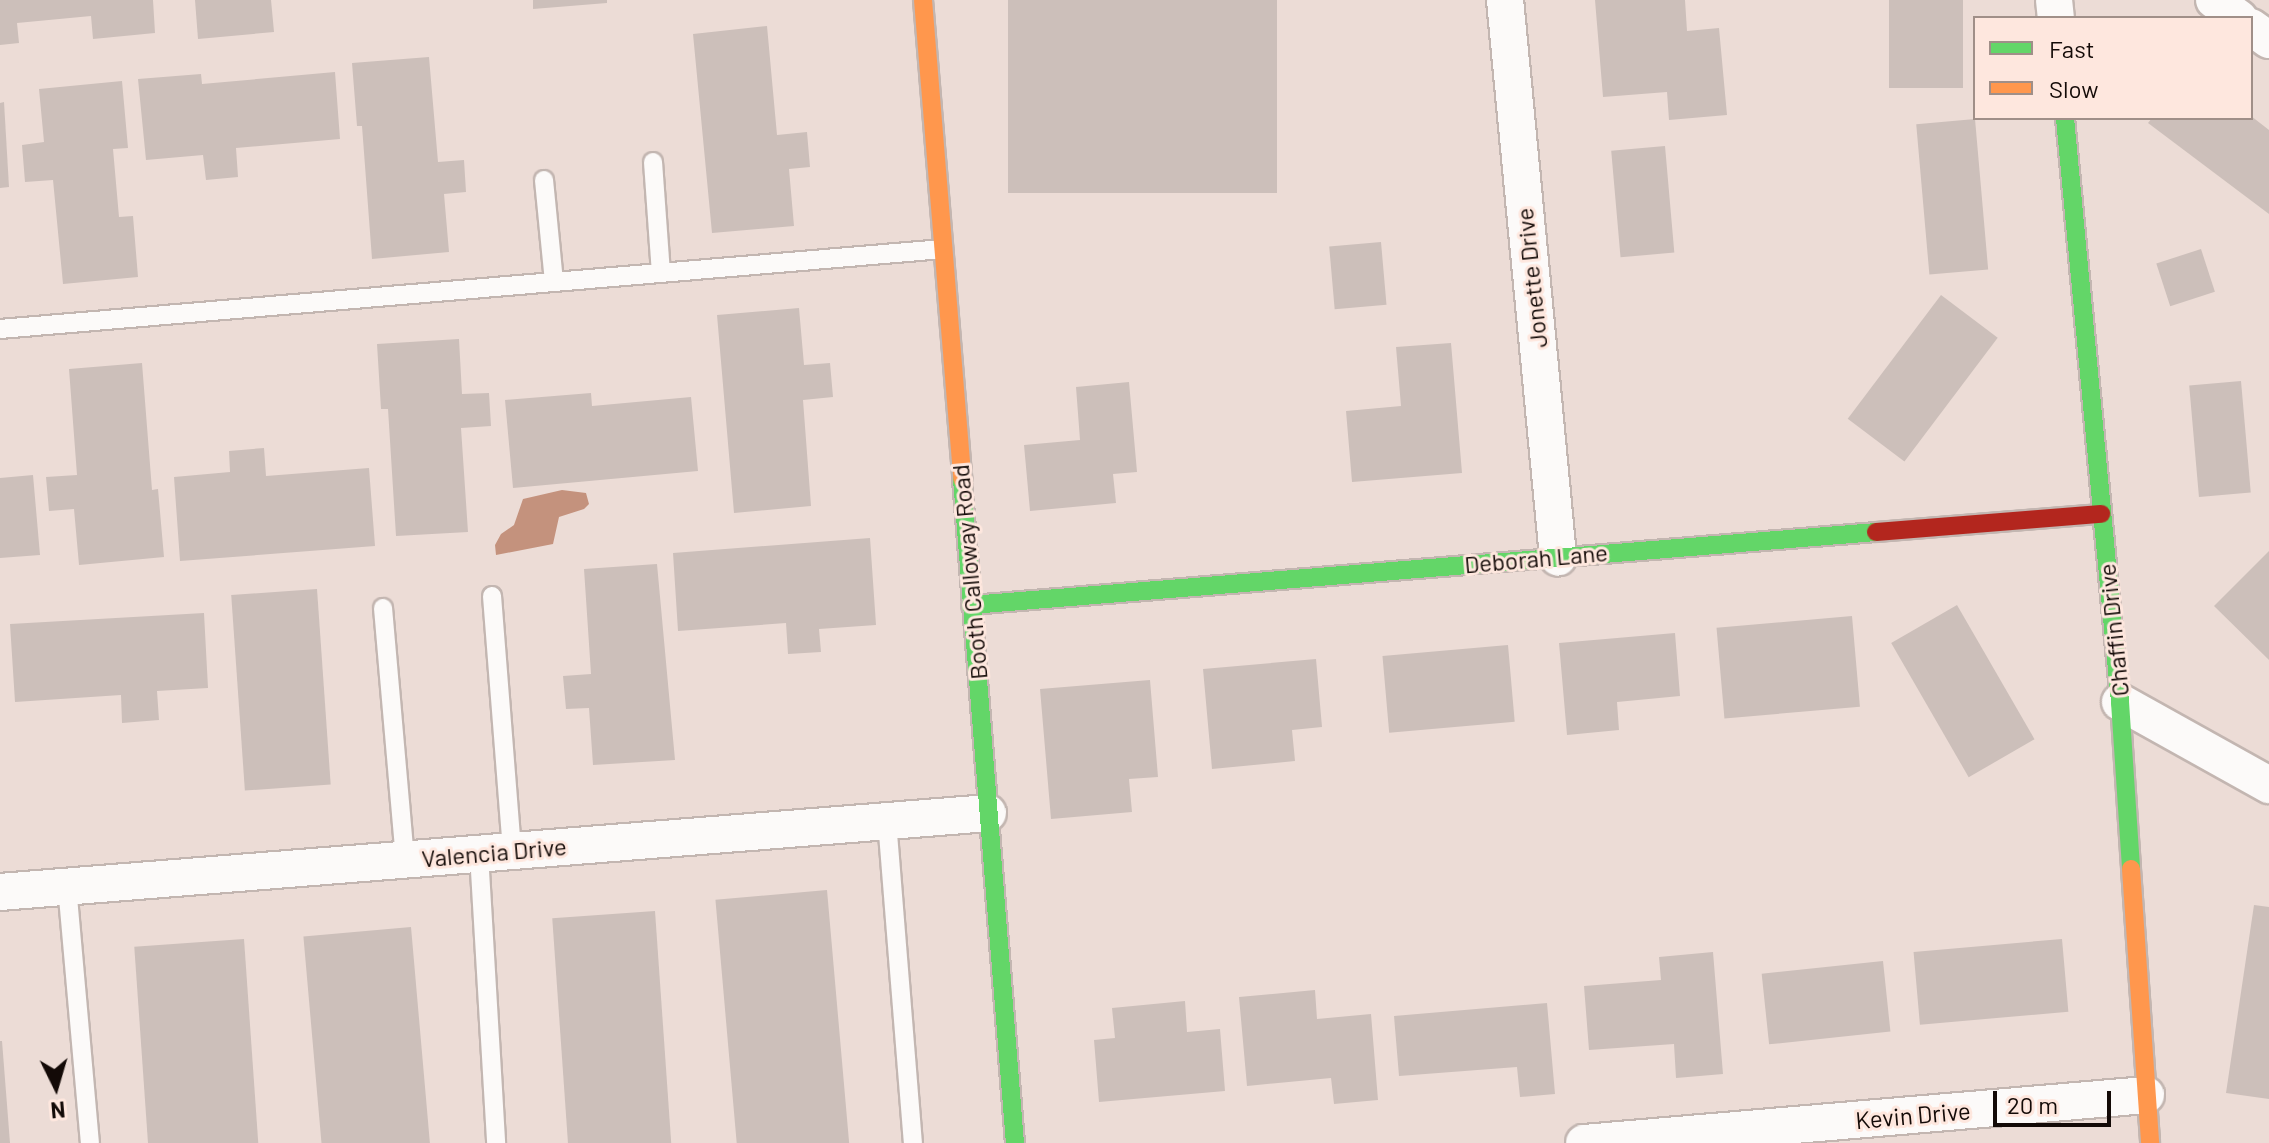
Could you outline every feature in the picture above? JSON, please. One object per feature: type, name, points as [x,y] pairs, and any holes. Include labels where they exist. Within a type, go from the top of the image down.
[{"type":"street","name":"Booth Calloway Road","points":[[923,0],[1015,1143]]},
{"type":"street","name":"Jonette Drive","points":[[1505,0],[1558,557]]},
{"type":"street","points":[[2214,0],[2236,16]]},
{"type":"street","name":"Chaffin Drive","points":[[2065,120],[2120,702],[2150,1143]]},
{"type":"street","name":"Deborah Lane","points":[[971,605],[2101,514]]},
{"type":"street","points":[[2120,702],[2269,785]]},
{"type":"street","name":"Valencia Drive","points":[[0,892],[988,813]]},
{"type":"street","name":"Kevin Drive","points":[[1584,1143],[2146,1095]]},
{"type":"lane","points":[[653,162],[661,273]]},
{"type":"lane","points":[[544,180],[554,282]]},
{"type":"lane","points":[[0,329],[943,249]]},
{"type":"lane","points":[[492,596],[496,1143]]},
{"type":"lane","points":[[383,608],[405,860]]},
{"type":"lane","points":[[887,821],[913,1143]]},
{"type":"lane","points":[[67,886],[90,1143]]},
{"type":"shaded area","points":[[562,490],[586,493],[589,504],[584,509],[559,517],[553,544],[496,555],[495,545],[501,534],[514,525],[523,499]]},
{"type":"building","points":[[0,0],[153,0],[155,33],[93,39],[91,16],[17,23],[19,43],[0,45]]},
{"type":"building","points":[[195,0],[271,0],[274,32],[198,39]]},
{"type":"building","points":[[533,0],[607,0],[607,3],[533,9]]},
{"type":"building","points":[[1008,0],[1277,0],[1277,193],[1008,193]]},
{"type":"building","points":[[1595,0],[1685,0],[1687,31],[1719,28],[1727,115],[1669,120],[1667,92],[1603,97]]},
{"type":"building","points":[[1889,0],[1963,0],[1963,88],[1889,88]]},
{"type":"building","points":[[767,26],[777,135],[807,132],[810,167],[789,169],[794,226],[712,233],[693,34]]},
{"type":"building","points":[[429,57],[438,162],[464,160],[466,192],[444,194],[449,252],[372,259],[362,126],[357,126],[352,63]]},
{"type":"building","points":[[335,72],[340,139],[236,148],[238,177],[206,180],[203,155],[146,160],[138,79],[201,74],[202,84]]},
{"type":"building","points":[[122,81],[128,148],[113,149],[119,217],[133,216],[138,277],[63,284],[53,180],[25,182],[22,145],[44,142],[39,89]]},
{"type":"building","points":[[4,102],[9,187],[0,188],[0,103]]},
{"type":"building","points":[[2253,118],[2269,130],[2269,214],[2148,123],[2150,120],[2253,120]]},
{"type":"building","points":[[1973,119],[1988,269],[1929,275],[1916,124]]},
{"type":"building","points":[[1665,146],[1674,253],[1621,257],[1611,151]]},
{"type":"building","points":[[1381,242],[1386,305],[1335,309],[1329,247]]},
{"type":"building","points":[[2201,249],[2215,292],[2170,306],[2156,264]]},
{"type":"building","points":[[1941,295],[1998,338],[1904,462],[1848,419]]},
{"type":"building","points":[[799,308],[804,365],[830,363],[833,397],[803,400],[811,506],[734,513],[717,315]]},
{"type":"building","points":[[459,339],[462,394],[489,393],[491,426],[461,428],[468,532],[396,536],[388,409],[381,409],[377,344]]},
{"type":"building","points":[[1451,343],[1462,473],[1352,482],[1346,411],[1401,406],[1396,347]]},
{"type":"building","points":[[142,363],[152,490],[158,489],[164,557],[79,565],[74,509],[49,511],[46,477],[77,475],[69,369]]},
{"type":"building","points":[[2241,381],[2251,493],[2199,497],[2189,386]]},
{"type":"building","points":[[1129,382],[1137,472],[1113,474],[1116,503],[1030,511],[1024,445],[1080,440],[1076,387]]},
{"type":"building","points":[[591,393],[592,406],[691,397],[698,471],[513,488],[505,400]]},
{"type":"building","points":[[264,448],[266,476],[369,468],[375,546],[180,561],[174,477],[230,472],[229,451]]},
{"type":"building","points":[[33,475],[40,555],[0,558],[0,478]]},
{"type":"building","points":[[870,538],[876,625],[819,629],[821,652],[788,654],[786,623],[678,631],[673,553]]},
{"type":"building","points":[[2269,551],[2269,660],[2214,606]]},
{"type":"building","points":[[657,564],[675,760],[593,765],[589,708],[566,709],[563,676],[591,674],[584,569]]},
{"type":"building","points":[[317,589],[331,785],[245,791],[231,595]]},
{"type":"building","points":[[1957,605],[2034,739],[1969,777],[1891,643]]},
{"type":"building","points":[[204,613],[208,688],[157,691],[159,720],[122,723],[121,695],[15,702],[10,624]]},
{"type":"building","points":[[1852,616],[1860,707],[1724,719],[1717,628]]},
{"type":"building","points":[[1675,633],[1680,696],[1617,702],[1619,730],[1567,735],[1559,643]]},
{"type":"building","points":[[1508,645],[1515,722],[1389,733],[1382,656]]},
{"type":"building","points":[[1316,659],[1322,727],[1292,730],[1295,761],[1212,769],[1203,669]]},
{"type":"building","points":[[1150,680],[1158,777],[1129,779],[1132,812],[1051,819],[1040,689]]},
{"type":"building","points":[[827,890],[849,1143],[737,1143],[715,900]]},
{"type":"building","points":[[2254,905],[2269,907],[2269,1099],[2226,1093]]},
{"type":"building","points":[[655,911],[671,1143],[568,1143],[552,918]]},
{"type":"building","points":[[411,927],[430,1143],[321,1143],[303,936]]},
{"type":"building","points":[[244,939],[258,1143],[148,1143],[134,947]]},
{"type":"building","points":[[2062,939],[2068,1012],[1920,1025],[1914,952]]},
{"type":"building","points":[[1713,952],[1723,1074],[1676,1078],[1674,1044],[1589,1050],[1584,986],[1661,980],[1659,957]]},
{"type":"building","points":[[1883,961],[1890,1032],[1769,1044],[1762,974]]},
{"type":"building","points":[[1315,990],[1317,1019],[1371,1014],[1378,1100],[1334,1104],[1331,1078],[1247,1086],[1239,997]]},
{"type":"building","points":[[1185,1001],[1187,1032],[1220,1029],[1225,1091],[1099,1102],[1094,1040],[1115,1038],[1112,1008]]},
{"type":"building","points":[[1547,1003],[1555,1094],[1520,1097],[1517,1067],[1399,1076],[1394,1016]]},
{"type":"building","points":[[2,1041],[10,1143],[0,1143]]},
{"type":"traffic: fast","points":[[2065,120],[2120,702],[2131,869]]},
{"type":"traffic: fast","points":[[962,479],[1015,1143]]},
{"type":"traffic: fast","points":[[971,605],[1876,532]]},
{"type":"traffic: slow","points":[[923,0],[962,479]]},
{"type":"traffic: slow","points":[[2131,869],[2150,1143]]},
{"type":"traffic: jam","points":[[1876,532],[2101,514]]}]
